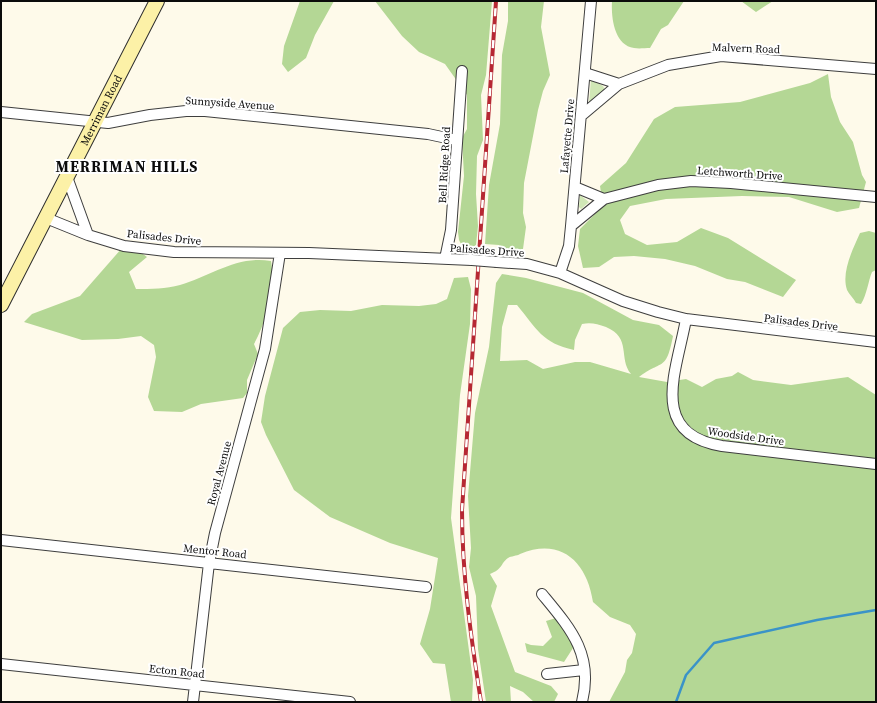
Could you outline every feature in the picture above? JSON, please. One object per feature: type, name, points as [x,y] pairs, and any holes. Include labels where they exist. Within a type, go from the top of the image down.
[{"type":"main road","name":"Merriman Road","points":[[1,305],[157,1]]},
{"type":"street","name":"Lafayette Drive","points":[[560,273],[569,246],[591,1]]},
{"type":"street","name":"Malvern Road","points":[[581,116],[619,84],[668,65],[721,56],[876,70]]},
{"type":"street","name":"Bell Ridge Road","points":[[445,259],[451,230],[456,140],[462,71]]},
{"type":"street","points":[[585,73],[619,84]]},
{"type":"street","name":"Sunnyside Avenue","points":[[1,112],[108,123],[150,115],[186,111],[205,111],[428,134],[456,140]]},
{"type":"street","points":[[67,177],[88,235]]},
{"type":"street","name":"Letchworth Drive","points":[[571,226],[604,199],[658,185],[692,182],[731,183],[876,197]]},
{"type":"street","points":[[575,187],[604,199]]},
{"type":"street","name":"Palisades Drive","points":[[46,218],[88,235],[124,246],[174,252],[377,255],[528,264],[560,273],[623,301],[686,319],[876,342]]},
{"type":"street","name":"Royal Avenue","points":[[193,702],[209,563],[217,526],[266,349],[280,253]]},
{"type":"street","name":"Woodside Drive","points":[[686,319],[672,404],[680,425],[690,436],[702,442],[722,446],[876,464]]},
{"type":"street","name":"Mentor Road","points":[[1,540],[426,587]]},
{"type":"street","points":[[542,594],[572,631],[578,641],[583,655],[584,670],[585,688],[582,702]]},
{"type":"street","name":"Ecton Road","points":[[1,664],[350,702]]},
{"type":"street","points":[[546,674],[584,670]]},
{"type":"green space","points":[[300,1],[334,1],[315,35],[306,58],[288,72],[282,64],[284,46]]},
{"type":"green space","points":[[375,1],[492,1],[486,75],[481,95],[483,140],[477,156],[476,194],[478,226],[476,245],[469,250],[463,248],[459,240],[458,232],[464,176],[462,138],[467,129],[467,95],[445,64],[419,52],[402,36]]},
{"type":"green space","points":[[508,1],[544,1],[541,27],[550,75],[543,91],[538,110],[524,183],[523,213],[526,227],[523,249],[512,253],[504,252],[499,245],[485,244],[489,185],[500,124],[502,55],[508,21]]},
{"type":"green space","points":[[612,1],[684,1],[668,25],[661,29],[650,48],[634,48],[627,46],[618,36],[613,22]]},
{"type":"green space","points":[[741,1],[773,1],[756,12]]},
{"type":"green space","points":[[828,74],[831,97],[840,122],[853,142],[862,175],[866,182],[859,208],[837,212],[789,197],[742,196],[666,199],[630,206],[620,220],[625,234],[647,245],[677,242],[701,228],[728,238],[796,280],[783,297],[745,282],[727,279],[695,266],[665,259],[634,256],[614,257],[599,267],[583,268],[578,246],[580,229],[603,206],[600,186],[626,163],[654,119],[675,107],[740,102],[810,83]]},
{"type":"green space","points":[[591,79],[603,86],[605,90],[589,104]]},
{"type":"green space","points":[[580,195],[589,202],[581,209],[579,207]]},
{"type":"green space","points":[[869,231],[876,233],[876,270],[872,272],[861,304],[856,303],[847,290],[846,276],[849,261],[860,233]]},
{"type":"green space","points":[[133,247],[147,257],[129,272],[136,289],[180,285],[235,264],[259,260],[271,261],[272,282],[269,304],[263,325],[254,344],[258,354],[247,380],[247,393],[243,398],[201,404],[182,412],[154,411],[148,397],[156,357],[154,345],[141,336],[118,339],[82,340],[24,322],[32,314],[80,296],[122,248]]},
{"type":"green space","points":[[502,274],[526,278],[583,293],[633,320],[659,325],[673,336],[668,355],[662,363],[639,377],[667,382],[686,379],[702,387],[716,379],[732,376],[738,372],[753,380],[791,385],[848,377],[876,395],[876,702],[609,702],[625,672],[627,660],[632,653],[636,634],[630,625],[610,617],[593,602],[585,575],[570,557],[560,551],[548,549],[535,550],[509,557],[497,570],[490,574],[497,586],[491,606],[515,672],[551,686],[558,694],[554,702],[534,702],[523,692],[510,686],[511,702],[486,702],[478,649],[476,596],[469,567],[471,548],[468,496],[475,413],[489,347],[496,283]],"holes":[[[508,305],[517,305],[535,328],[547,339],[563,347],[574,350],[575,340],[582,324],[597,324],[606,327],[614,332],[622,342],[625,361],[631,374],[590,362],[575,362],[543,369],[527,360],[500,361],[502,327]]]},
{"type":"green space","points":[[468,277],[471,289],[470,324],[460,395],[451,518],[473,680],[472,702],[451,702],[445,664],[433,663],[420,644],[430,609],[438,558],[390,543],[330,517],[294,490],[261,422],[265,396],[283,328],[300,312],[320,310],[351,311],[382,305],[419,306],[436,304],[447,299],[454,278]]},
{"type":"green space","points":[[556,618],[570,631],[573,648],[564,662],[527,652],[525,643],[543,646],[552,637],[546,621]]},
{"type":"waterway","points":[[676,702],[686,675],[714,643],[817,620],[876,610]]},
{"type":"railway","points":[[481,702],[465,582],[462,510],[496,1]]},
{"type":"district","name":"MERRIMAN HILLS","points":[[127,167]]}]
